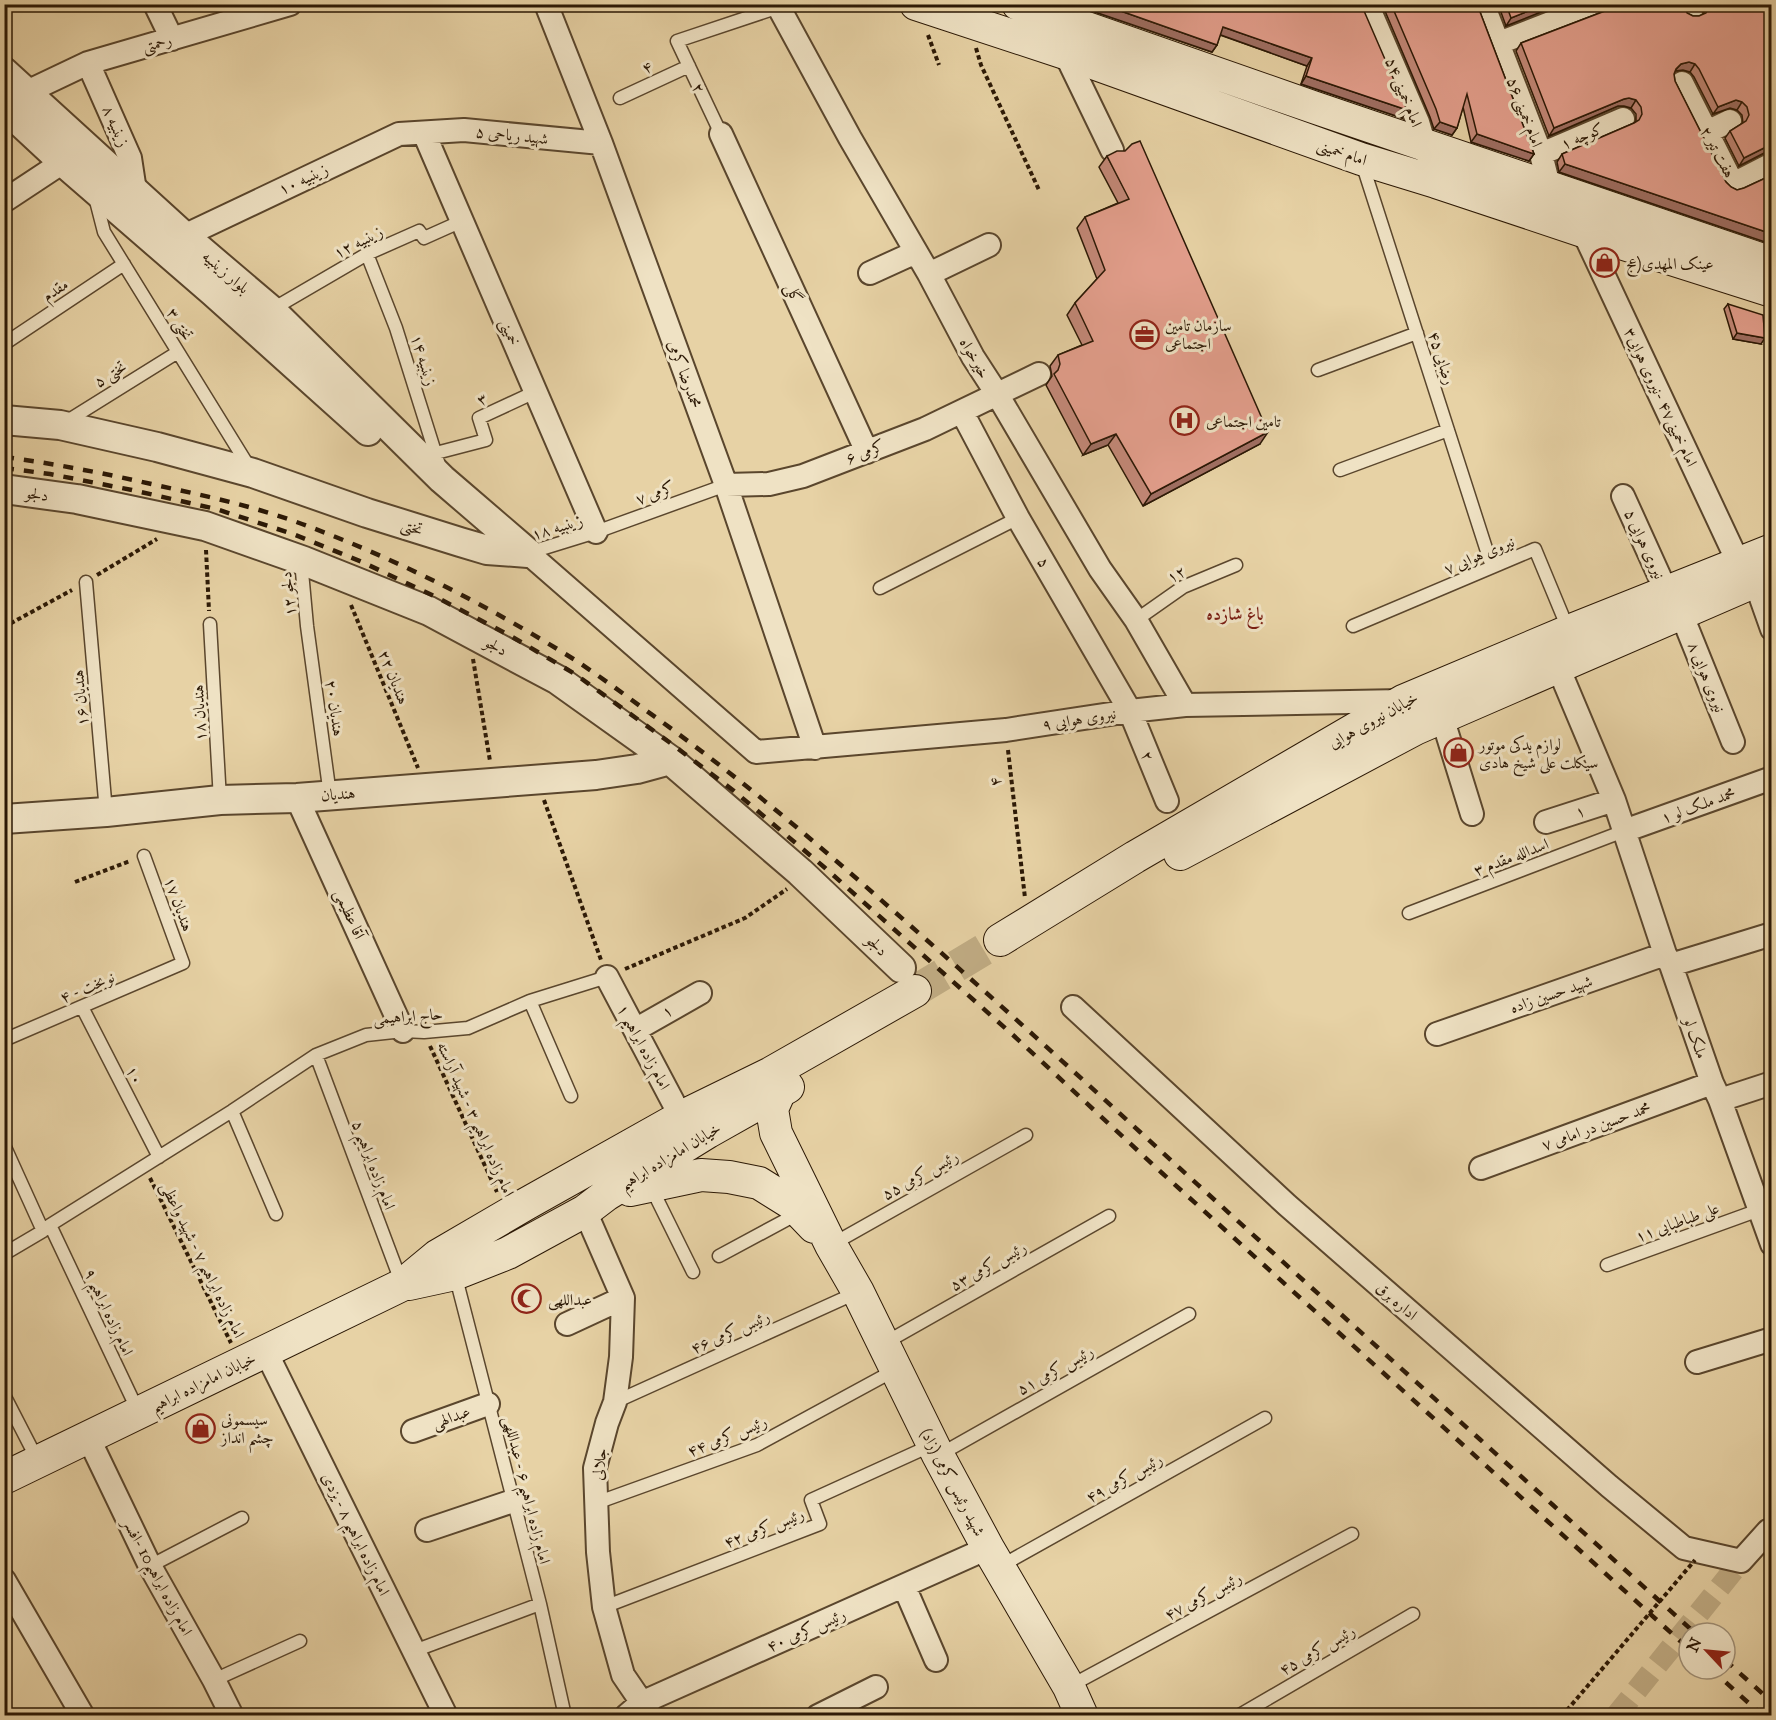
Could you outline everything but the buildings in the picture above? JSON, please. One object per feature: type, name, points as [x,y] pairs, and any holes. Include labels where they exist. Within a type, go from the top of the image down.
[{"type":"main road","name":"امام خمینی","points":[[916,4],[1072,27],[1772,263]]},
{"type":"main road","name":"امام خمینی","points":[[1018,4],[1361,159],[1772,291]]},
{"type":"main road","name":"خیابان نیروی هوایی","points":[[1674,603],[1558,667],[1415,729],[1005,946],[1028,922],[1136,856],[1403,701],[1569,631],[1674,603],[1755,573],[1772,550]]},
{"type":"main road","name":"خیابان امامزاده ابراهیم","points":[[402,1285],[455,1274],[507,1253],[557,1227],[708,1132],[780,1091],[915,988]]},
{"type":"main road","name":"خیابان امامزاده ابراهیم","points":[[4,1478],[402,1285],[437,1257],[516,1209],[681,1117],[771,1073],[915,988]]},
{"type":"main road","points":[[780,1091],[772,1109],[776,1133],[831,1245]]},
{"type":"main road","points":[[596,1203],[650,1185],[701,1175],[729,1177],[759,1183],[791,1203],[831,1245]]},
{"type":"main road","points":[[516,1209],[529,1228],[538,1231],[557,1227]]},
{"type":"main road","name":"شهید رئیس کرمی (زاد)","points":[[831,1245],[858,1292],[935,1450],[1074,1707]]},
{"type":"street","points":[[155,4],[172,39]]},
{"type":"street","name":"رحمتی","points":[[16,99],[88,63],[290,4]]},
{"type":"street","name":"محمدرضا کرمی","points":[[546,4],[601,143],[726,485],[815,748]]},
{"type":"street","name":"امام خمینی ۵۴","points":[[1367,4],[1418,122],[1436,182]]},
{"type":"street","name":"امام خمینی ۵۶","points":[[1483,4],[1541,154],[1549,188],[1571,227]]},
{"type":"street","points":[[1499,43],[1599,4]]},
{"type":"street","name":"خیرخواه","points":[[778,6],[849,138],[929,274],[973,357],[1100,569],[1136,620],[1185,705]]},
{"type":"street","points":[[1072,27],[1112,150]]},
{"type":"street","name":"زینبیه ۸","points":[[88,63],[130,158],[135,191]]},
{"type":"street","name":"بلوار زینبیه","points":[[4,72],[16,99],[93,187],[382,443],[439,466]]},
{"type":"street","name":"هفت تیر ۲","points":[[1682,83],[1705,140],[1733,184],[1772,164]]},
{"type":"street","name":"کوچه ۱","points":[[1541,154],[1623,119]]},
{"type":"street","points":[[1705,140],[1730,121]]},
{"type":"street","name":"۵ شهید ریاحی","points":[[424,133],[464,130],[601,143]]},
{"type":"street","name":"خمینی","points":[[424,133],[596,532]]},
{"type":"street","name":"زینبیه ۱۰","points":[[184,236],[399,134],[424,133]]},
{"type":"street","name":"گلی","points":[[721,134],[867,452]]},
{"type":"street","points":[[4,201],[57,144]]},
{"type":"street","name":"بلوار زینبیه","points":[[57,144],[135,191],[271,310],[439,466],[528,553]]},
{"type":"street","name":"امام خمینی۴۷ -نیروی هوایی۳","points":[[1571,227],[1755,573],[1772,629]]},
{"type":"street","points":[[929,274],[989,245]]},
{"type":"street","points":[[870,273],[916,252]]},
{"type":"street","name":"کرمی ۶","points":[[726,485],[769,484],[803,476],[925,429],[1039,374]]},
{"type":"street","name":"۵","points":[[962,412],[1018,518],[1130,711]]},
{"type":"street","name":"تختی","points":[[4,420],[60,425],[157,447],[253,473],[487,550],[528,553]]},
{"type":"street","name":"دلجو","points":[[4,489],[77,499],[205,526],[301,560],[429,611],[558,680],[670,760],[806,877],[915,988]]},
{"type":"street","name":"نیروی هوایی ۵","points":[[1623,496],[1674,603]]},
{"type":"street","name":"نیروی هوایی ۹","points":[[528,553],[756,752],[1006,730],[1185,705],[1403,701]]},
{"type":"street","name":"نیروی هوایی ۸","points":[[1674,603],[1733,741]]},
{"type":"street","name":"ملک لو","points":[[1558,667],[1614,800],[1668,959],[1770,1238]]},
{"type":"street","name":"۲","points":[[1130,711],[1167,801]]},
{"type":"street","points":[[1442,717],[1472,814]]},
{"type":"street","name":"هندیان","points":[[4,819],[106,812],[220,800],[297,798],[493,783],[637,769],[670,760]]},
{"type":"street","name":"۱ محمد ملک لو","points":[[1624,831],[1772,778]]},
{"type":"street","name":"آقا عظیمی","points":[[297,798],[413,1032]]},
{"type":"street","name":"۱","points":[[1546,822],[1614,800]]},
{"type":"street","name":"شهید حسین زاده","points":[[1437,1034],[1668,959],[1772,934]]},
{"type":"street","name":"امام زاده ابراهیم ۱","points":[[607,977],[681,1117]]},
{"type":"street","name":"۱","points":[[635,1030],[700,993]]},
{"type":"street","name":"اداره برق","points":[[1073,1007],[1287,1205],[1609,1486],[1684,1548],[1741,1561],[1768,1531],[1772,1534]]},
{"type":"street","name":"۷ محمد حسین در امامی","points":[[1481,1168],[1716,1092],[1772,1083]]},
{"type":"street","name":"جلالی","points":[[596,1203],[623,1298],[621,1357],[615,1402],[595,1468],[604,1607],[623,1675],[639,1711]]},
{"type":"street","points":[[567,1324],[623,1298]]},
{"type":"street","points":[[1696,1362],[1772,1339]]},
{"type":"street","name":"امام زاده ابراهیم ۸ - یزدی","points":[[253,1357],[414,1651],[446,1716]]},
{"type":"street","name":"عبدالهی","points":[[413,1431],[488,1404]]},
{"type":"street","name":"امام زاده ابراهیم10 -افسر","points":[[88,1437],[150,1566],[232,1716]]},
{"type":"street","points":[[427,1530],[513,1501]]},
{"type":"street","name":"رئیس کرمی ۴۰","points":[[639,1711],[904,1586],[994,1557]]},
{"type":"street","points":[[4,1580],[83,1716]]},
{"type":"street","points":[[904,1586],[936,1660]]},
{"type":"street","points":[[818,1716],[876,1687]]},
{"type":"lane","name":"۲","points":[[721,134],[677,41],[778,6]]},
{"type":"lane","name":"۴","points":[[620,98],[689,66]]},
{"type":"lane","name":"رضایی ۴۵","points":[[1361,159],[1492,567]]},
{"type":"lane","name":"تختی ۳","points":[[93,187],[104,232],[253,473]]},
{"type":"lane","name":"زینبیه ۱۲","points":[[271,310],[367,254],[419,231],[424,238],[462,221]]},
{"type":"lane","name":"زینبیه ۱۴","points":[[367,254],[396,328],[439,466]]},
{"type":"lane","name":"مقدم","points":[[4,344],[124,264]]},
{"type":"lane","points":[[1318,370],[1417,333]]},
{"type":"lane","name":"تختی ۵","points":[[60,425],[178,352]]},
{"type":"lane","name":"۳","points":[[439,466],[486,440],[479,418],[535,392]]},
{"type":"lane","points":[[1340,470],[1448,430]]},
{"type":"lane","name":"کرمی ۷","points":[[596,532],[726,485]]},
{"type":"lane","points":[[880,588],[1018,518]]},
{"type":"lane","name":"زینبیه ۱۸","points":[[528,553],[596,532]]},
{"type":"lane","name":"نیروی هوایی ۷","points":[[1353,626],[1535,549],[1569,631]]},
{"type":"lane","name":"دلجو ۱۲","points":[[301,560],[307,626]]},
{"type":"lane","name":"۱۲","points":[[1136,620],[1183,587],[1236,565]]},
{"type":"lane","name":"هندیان ۱۶","points":[[86,582],[106,812]]},
{"type":"lane","name":"هندیان ۱۸","points":[[210,624],[220,800]]},
{"type":"lane","name":"هندیان ۲۰","points":[[307,626],[330,795]]},
{"type":"lane","name":"۳ اسدالله مقدم","points":[[1409,913],[1624,831]]},
{"type":"lane","name":"هندیان ۱۷","points":[[144,856],[183,963]]},
{"type":"lane","name":"۴ - نوبخت","points":[[4,1040],[183,963]]},
{"type":"lane","name":"حاج ابراهیمی","points":[[4,1254],[232,1112],[316,1055],[366,1035],[468,1028],[530,1000],[607,977]]},
{"type":"lane","points":[[530,1000],[572,1096]]},
{"type":"lane","name":"۱۰","points":[[82,1007],[159,1158]]},
{"type":"lane","name":"امام زاده ابراهیم ۵","points":[[316,1055],[402,1285]]},
{"type":"lane","points":[[232,1112],[276,1214]]},
{"type":"lane","name":"رئیس کرمی ۵۵","points":[[831,1245],[1026,1134]]},
{"type":"lane","name":"امام زاده ابراهيم ۹","points":[[4,1145],[139,1413]]},
{"type":"lane","points":[[650,1185],[693,1272]]},
{"type":"lane","name":"۱۱ علی طباطبایی","points":[[1607,1265],[1759,1210]]},
{"type":"lane","points":[[719,1256],[801,1213]]},
{"type":"lane","name":"رئیس کرمی ۵۳","points":[[888,1357],[1110,1216]]},
{"type":"lane","name":"امام زاده ابراهیم ۶ - عبداللهی","points":[[455,1274],[540,1604],[565,1716]]},
{"type":"lane","name":"رئیس کرمی ۴۶","points":[[615,1402],[858,1292]]},
{"type":"lane","name":"رئیس کرمی ۵۱","points":[[935,1450],[1189,1314]]},
{"type":"lane","name":"رئیس کرمی ۴۴","points":[[596,1503],[757,1446],[888,1357]]},
{"type":"lane","points":[[4,1395],[38,1462]]},
{"type":"lane","name":"رئیس کرمی ۴۹","points":[[994,1557],[1265,1418]]},
{"type":"lane","name":"رئیس کرمی ۴۲","points":[[604,1607],[820,1524],[811,1500],[935,1450]]},
{"type":"lane","points":[[150,1566],[242,1518]]},
{"type":"lane","name":"رئیس کرمی ۴۷","points":[[1074,1707],[1352,1534]]},
{"type":"lane","points":[[414,1651],[540,1604]]},
{"type":"lane","name":"رئیس کرمی ۴۵","points":[[1238,1716],[1413,1614]]},
{"type":"lane","points":[[214,1680],[300,1641]]},
{"type":"path","points":[[970,13],[981,65],[1039,190]]},
{"type":"path","points":[[205,526],[210,624]]},
{"type":"path","name":"هندیان ۲۲","points":[[339,575],[427,788]]},
{"type":"path","points":[[469,632],[493,783]]},
{"type":"path","name":"۴","points":[[1006,730],[1028,922]]},
{"type":"path","points":[[537,779],[607,977],[745,918],[806,877]]},
{"type":"path","points":[[75,882],[144,856]]},
{"type":"path","name":"امام زاده ابراهیم ۳ - شهید آراسته","points":[[413,1032],[516,1209]]},
{"type":"path","name":"امام زاده ابراهیم ۷ - شهید واعظی","points":[[144,1166],[253,1357]]},
{"type":"path","points":[[1543,1716],[1554,1710],[1561,1716],[1695,1560]]},
{"type":"tunnel","points":[[915,991],[1000,940]]},
{"type":"tunnel","points":[[1616,1716],[1741,1561]]},
{"type":"railway","points":[[4,457],[121,477],[249,507],[302,524],[373,552],[442,585],[476,602],[575,660],[676,732],[738,780],[859,881],[1682,1621]]},
{"type":"railway","points":[[4,468],[50,474],[216,509],[293,534],[362,562],[434,596],[509,635],[575,674],[734,791],[824,867],[1013,1035],[1162,1173],[1677,1638]]},
{"type":"railway","points":[[1737,1671],[1772,1702]]},
{"type":"railway","points":[[1724,1681],[1763,1716]]},
{"type":"place","name":"عینک المهدی(عج","points":[[1605,263]]},
{"type":"place","name":"سازمان تامین اجتماعی","points":[[1144,334]]},
{"type":"place","name":"تامین اجتماعی","points":[[1185,421]]},
{"type":"place","name":"لوازم یدکی موتور سیکلت علی شیخ هادی","points":[[1458,753]]},
{"type":"place","name":"عبداللهی","points":[[527,1299]]},
{"type":"place","name":"سیسمونی چشم انداز","points":[[200,1428]]},
{"type":"district","name":"باغ شازده","points":[[1235,614]]}]
